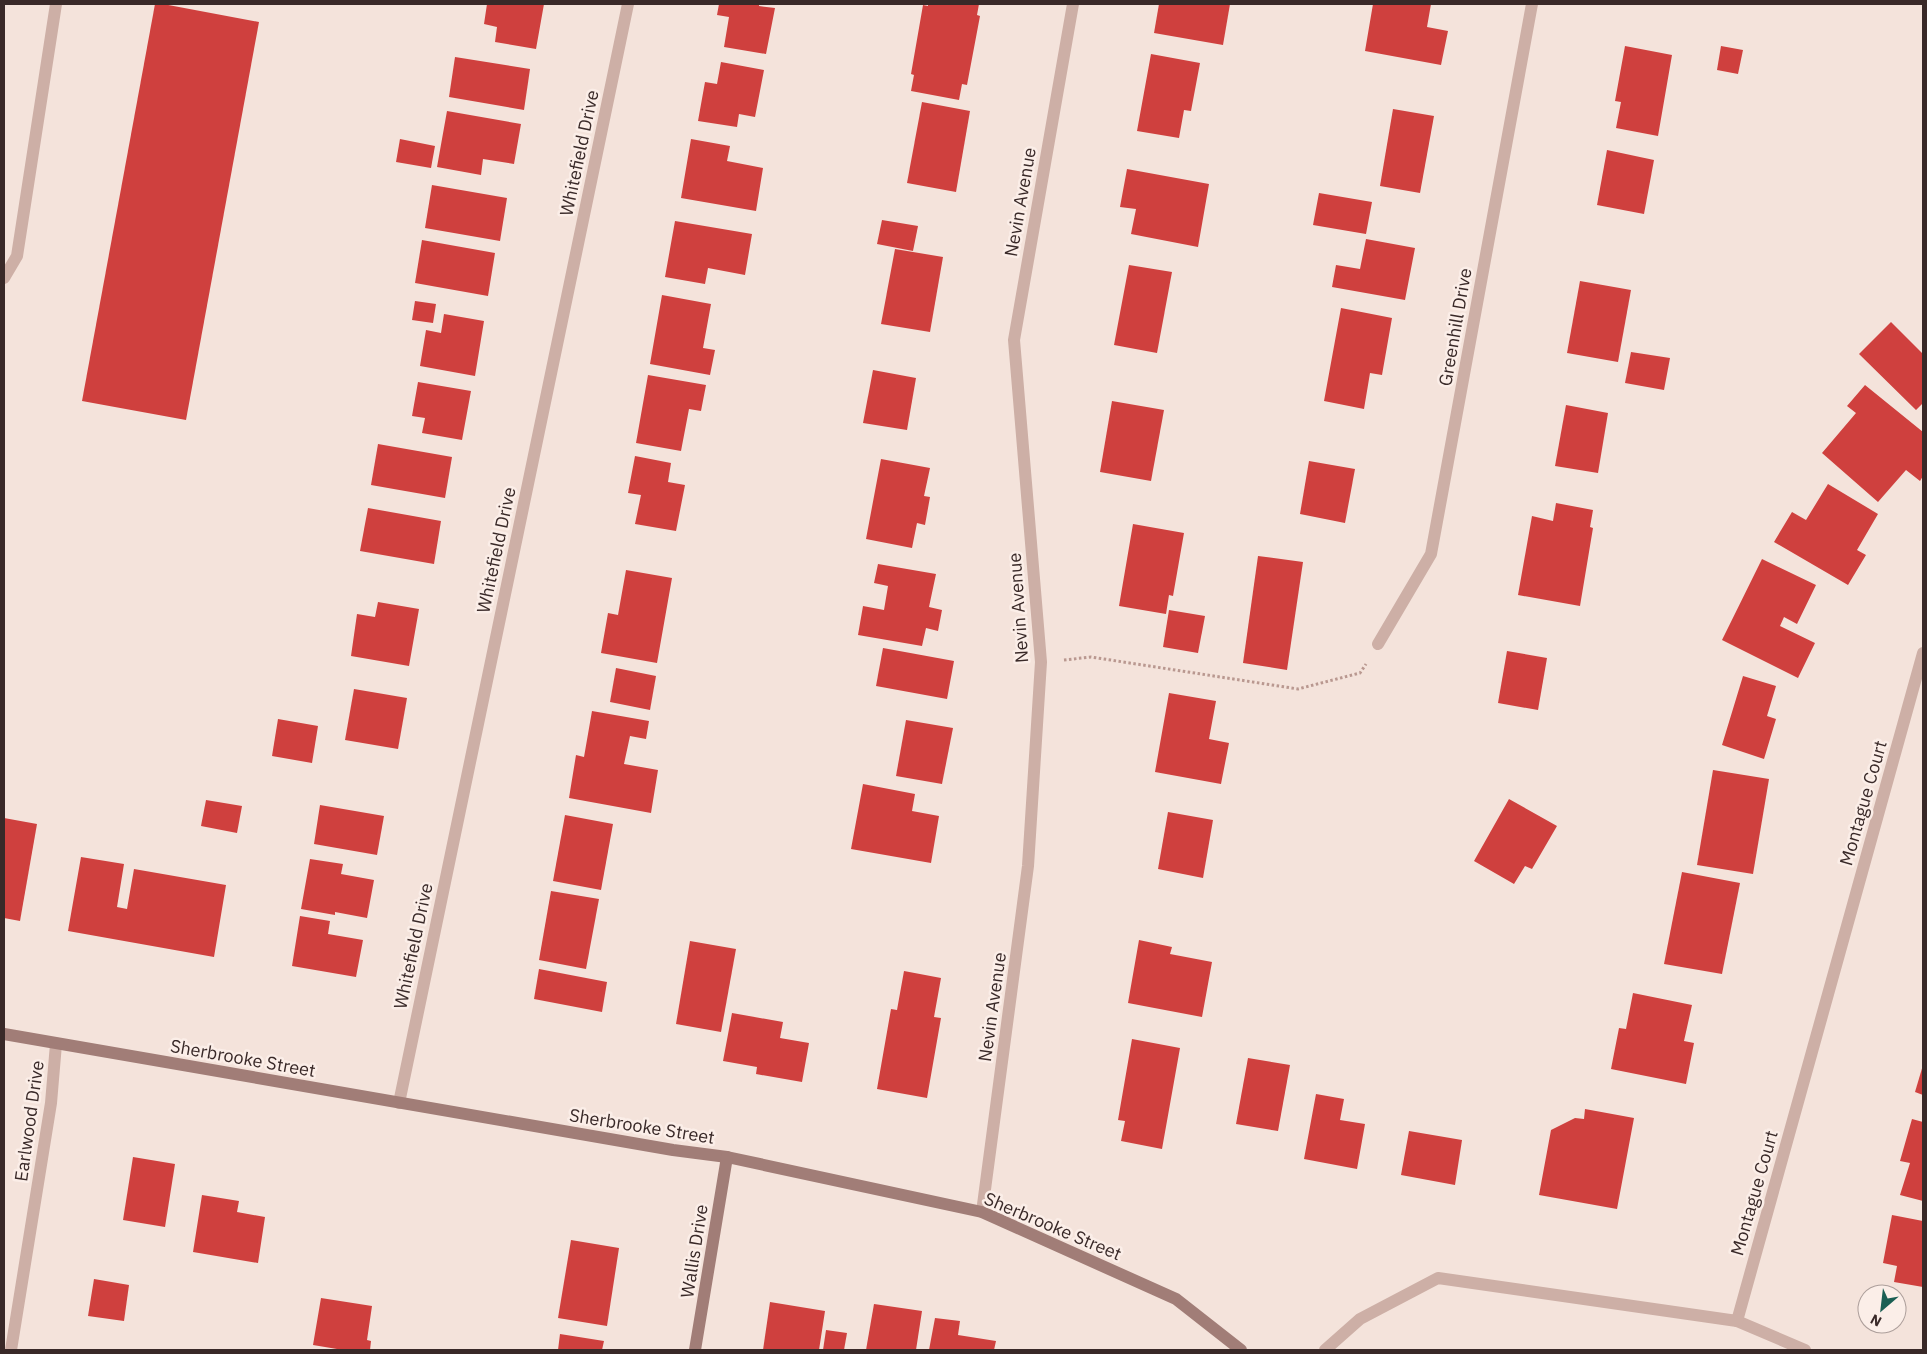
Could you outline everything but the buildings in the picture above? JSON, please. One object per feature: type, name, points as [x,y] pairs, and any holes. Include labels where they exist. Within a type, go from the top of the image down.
[{"type":"main road","name":"Sherbrooke Street","points":[[4,1034],[673,1150],[728,1157],[982,1212],[1176,1299],[1241,1350]]},
{"type":"main road","name":"Wallis Drive","points":[[695,1350],[728,1157]]},
{"type":"street","points":[[4,278],[17,256],[56,4]]},
{"type":"street","name":"Whitefield Drive","points":[[399,1103],[628,4]]},
{"type":"street","name":"Nevin Avenue","points":[[982,1212],[1028,866],[1041,662],[1014,340],[1072,4]]},
{"type":"street","name":"Greenhill Drive","points":[[1378,644],[1431,554],[1532,4]]},
{"type":"street","name":"Montague Court","points":[[1736,1322],[1923,653]]},
{"type":"street","name":"Earlwood Drive","points":[[12,1350],[51,1103],[56,1044]]},
{"type":"street","points":[[1325,1350],[1360,1319],[1438,1278],[1736,1322],[1805,1350]]},
{"type":"path","points":[[1041,662],[1091,657],[1298,689],[1360,673],[1378,644]]}]
